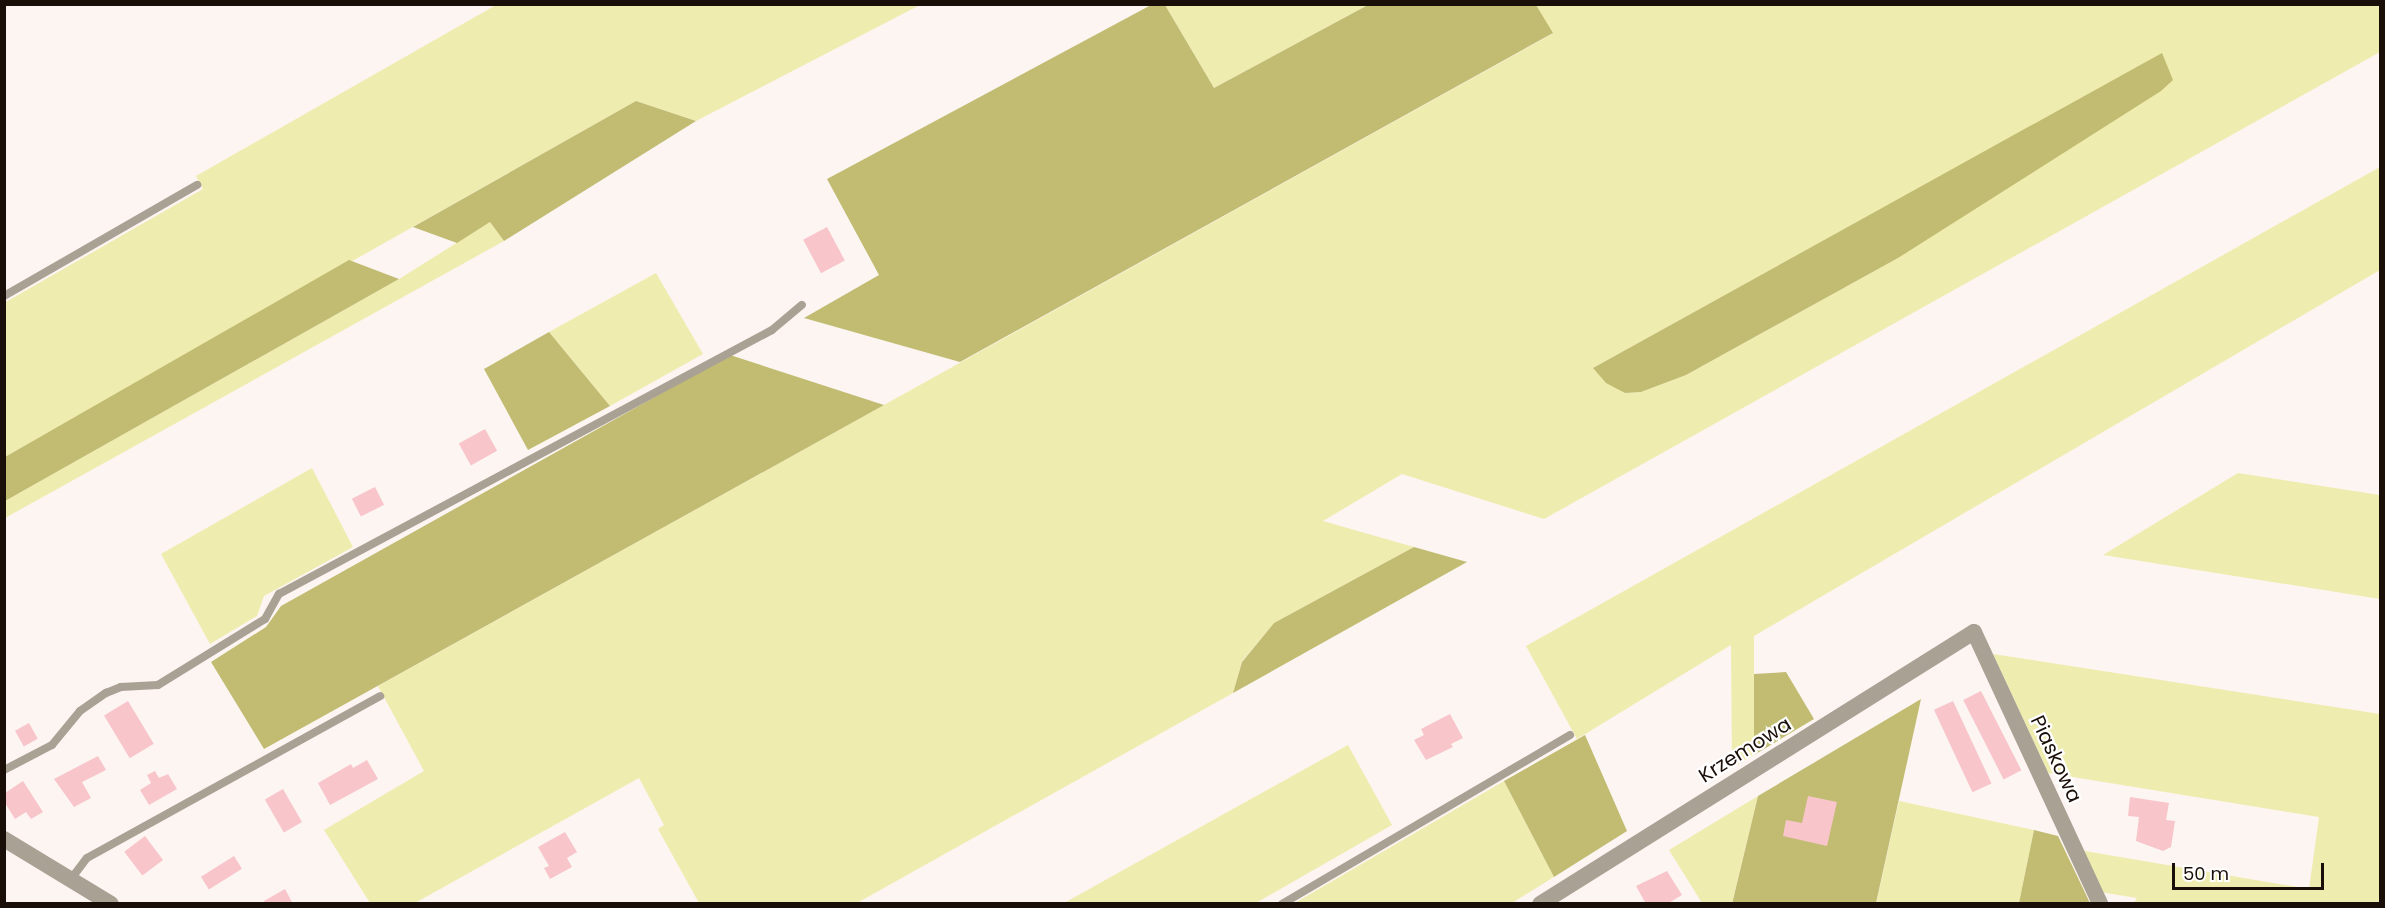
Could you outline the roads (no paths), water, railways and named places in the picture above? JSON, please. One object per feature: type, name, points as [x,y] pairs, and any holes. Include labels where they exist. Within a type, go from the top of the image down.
[{"type":"street","name":"Krzemowa","points":[[1540,903],[1974,632]]},
{"type":"street","name":"Piaskowa","points":[[1974,632],[2100,903]]},
{"type":"street","points":[[4,839],[111,903]]},
{"type":"lane","points":[[4,296],[197,185]]},
{"type":"lane","points":[[4,770],[52,746],[80,711],[106,693],[121,687],[158,684],[265,619],[279,594],[772,330],[802,305]]},
{"type":"lane","points":[[71,879],[87,858],[380,696]]},
{"type":"lane","points":[[1282,903],[1570,735]]}]
